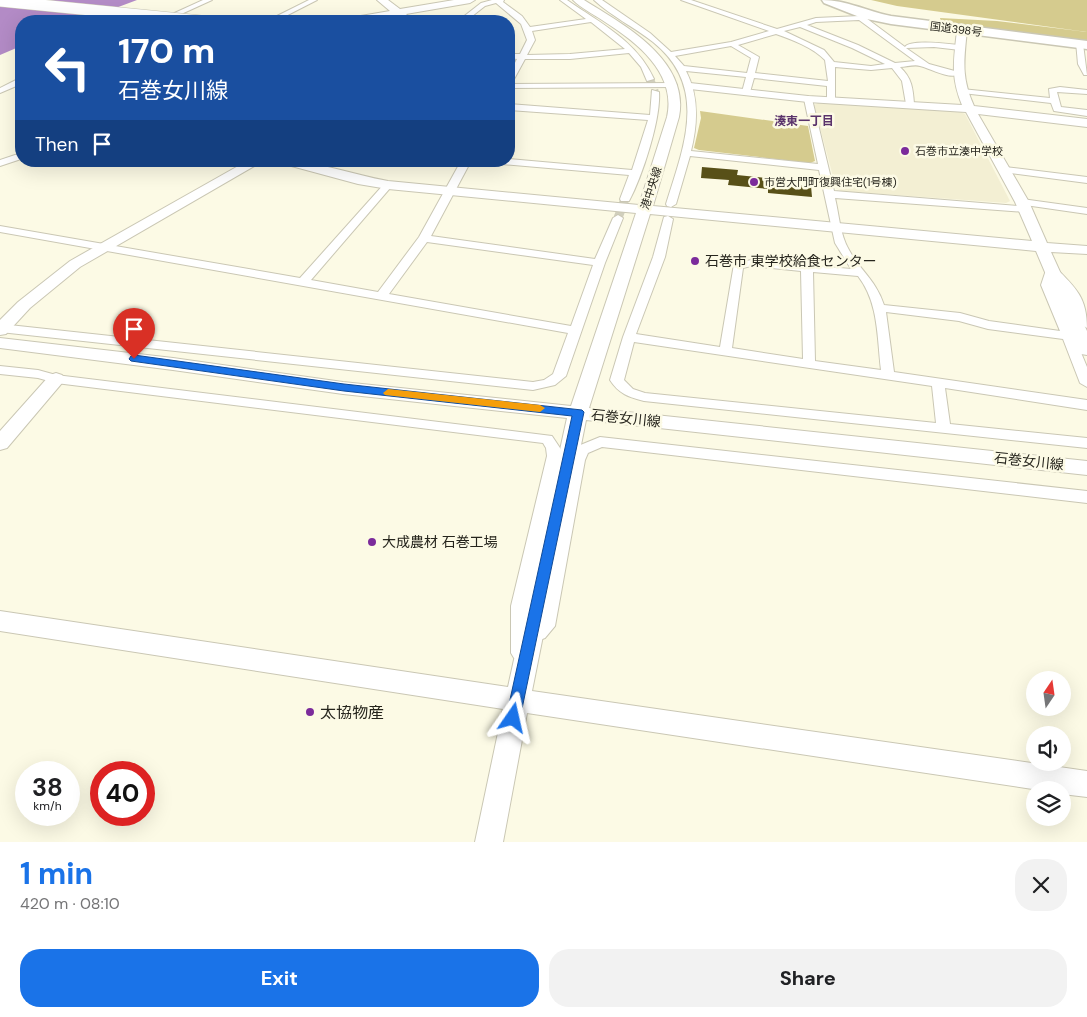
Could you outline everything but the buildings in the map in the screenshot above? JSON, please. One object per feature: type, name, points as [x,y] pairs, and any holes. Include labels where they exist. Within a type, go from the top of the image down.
[{"type":"highway","name":"国道398号","points":[[828,0],[864,16],[1083,45]]},
{"type":"street","points":[[174,15],[209,0]]},
{"type":"street","points":[[283,15],[314,0]]},
{"type":"street","points":[[382,0],[402,15]]},
{"type":"street","points":[[386,15],[470,0]]},
{"type":"street","points":[[469,15],[483,4],[500,0],[519,18],[528,29],[530,40],[515,69]]},
{"type":"street","points":[[563,0],[631,50],[648,68],[650,79]]},
{"type":"street","name":"港中央線","points":[[578,0],[649,50],[660,62],[673,85],[675,104],[668,138],[578,412]]},
{"type":"street","points":[[598,0],[671,54],[682,68],[690,86],[693,96],[693,115],[686,153],[671,204]]},
{"type":"street","points":[[684,0],[779,31],[826,55],[831,64],[831,100]]},
{"type":"street","points":[[693,3],[702,0]]},
{"type":"street","points":[[0,1],[141,15]]},
{"type":"street","points":[[671,54],[732,44],[830,18],[864,16],[922,63],[937,70],[958,73]]},
{"type":"street","points":[[528,29],[590,20]]},
{"type":"street","points":[[801,25],[843,41],[894,66],[905,78],[910,104]]},
{"type":"street","points":[[962,30],[958,73],[962,91],[1023,205],[1087,350]]},
{"type":"street","points":[[834,44],[843,41]]},
{"type":"street","points":[[732,44],[755,57],[746,92]]},
{"type":"street","points":[[908,46],[934,45],[960,48]]},
{"type":"street","points":[[1083,45],[1082,64],[1087,73]]},
{"type":"street","points":[[815,48],[824,46]]},
{"type":"street","points":[[515,56],[581,56],[631,50]]},
{"type":"street","points":[[831,64],[871,68],[922,63]]},
{"type":"street","points":[[682,68],[831,84]]},
{"type":"street","points":[[0,91],[15,84]]},
{"type":"street","points":[[515,86],[673,85]]},
{"type":"street","points":[[690,86],[808,99],[970,109],[1087,123]]},
{"type":"street","points":[[1087,92],[1060,89],[1052,91],[1057,109],[1087,113]]},
{"type":"street","points":[[962,91],[1055,101]]},
{"type":"street","points":[[625,199],[653,118],[657,99],[655,92]]},
{"type":"street","points":[[808,99],[836,228],[845,254],[873,290],[878,308],[888,376]]},
{"type":"street","points":[[515,107],[653,118]]},
{"type":"street","points":[[686,153],[822,167]]},
{"type":"street","points":[[0,163],[15,158]]},
{"type":"street","points":[[515,162],[634,173]]},
{"type":"street","points":[[0,332],[49,284],[76,264],[246,167]]},
{"type":"street","points":[[311,167],[358,180],[388,185],[1087,250]]},
{"type":"street","points":[[381,296],[424,238],[463,167]]},
{"type":"street","points":[[1005,170],[1087,180]]},
{"type":"street","points":[[303,282],[388,185]]},
{"type":"street","points":[[828,194],[1023,205],[1087,211]]},
{"type":"street","points":[[0,332],[533,386],[546,384],[554,381],[559,376],[599,263],[618,218]]},
{"type":"street","points":[[668,219],[659,257],[629,337],[617,380],[620,387],[635,395],[943,426],[1087,443]]},
{"type":"street","points":[[0,228],[574,330]]},
{"type":"street","points":[[424,238],[599,263]]},
{"type":"street","points":[[725,352],[738,266],[751,262],[859,273]]},
{"type":"street","points":[[808,268],[809,364]]},
{"type":"street","points":[[1052,270],[1070,289],[1087,324]]},
{"type":"street","points":[[1052,270],[1046,285],[1087,383]]},
{"type":"street","points":[[878,308],[960,317],[988,325],[1068,336]]},
{"type":"street","name":"石巻女川線","points":[[0,332],[76,351],[344,388],[1087,468]]},
{"type":"street","points":[[629,337],[1087,405]]},
{"type":"street","points":[[0,370],[38,374],[56,379],[547,439],[553,448],[554,456],[519,606],[519,649],[523,673]]},
{"type":"street","points":[[0,443],[56,379]]},
{"type":"street","points":[[938,382],[943,426]]},
{"type":"street","points":[[489,842],[578,412]]},
{"type":"street","points":[[530,638],[546,626],[578,460],[583,450],[600,442],[1087,497]]},
{"type":"street","points":[[0,621],[1087,784]]},
{"type":"shaded area","points":[[0,0],[137,0],[97,15],[15,15],[15,49],[0,55]]},
{"type":"shaded area","points":[[871,0],[1087,0],[1087,32],[897,6]]},
{"type":"shaded area","points":[[940,18],[997,21],[1087,32],[1087,42],[941,22]]},
{"type":"shaded area","name":"石巻市立湊中学校","points":[[818,103],[959,111],[965,114],[1010,201],[1006,203],[841,191],[836,188],[814,105]]},
{"type":"shaded area","points":[[700,111],[808,126],[815,161],[810,163],[694,148],[701,118]]},
{"type":"tunnel","points":[[650,79],[655,92]]},
{"type":"tunnel","points":[[618,218],[625,199]]},
{"type":"slow traffic","points":[[388,393],[540,408]]},
{"type":"place","name":"石巻市立湊中学校","points":[[905,151]]},
{"type":"place","name":"市営大門町復興住宅(1号棟)","points":[[754,182]]},
{"type":"place","name":"石巻市 東学校給食センター","points":[[695,261]]},
{"type":"place","name":"大成農材 石巻工場","points":[[372,542]]},
{"type":"place","name":"太協物産","points":[[310,712]]},
{"type":"district","name":"湊東一丁目","points":[[804,121]]},
{"type":"route","points":[[134,359],[344,388],[578,412],[513,718]]}]
